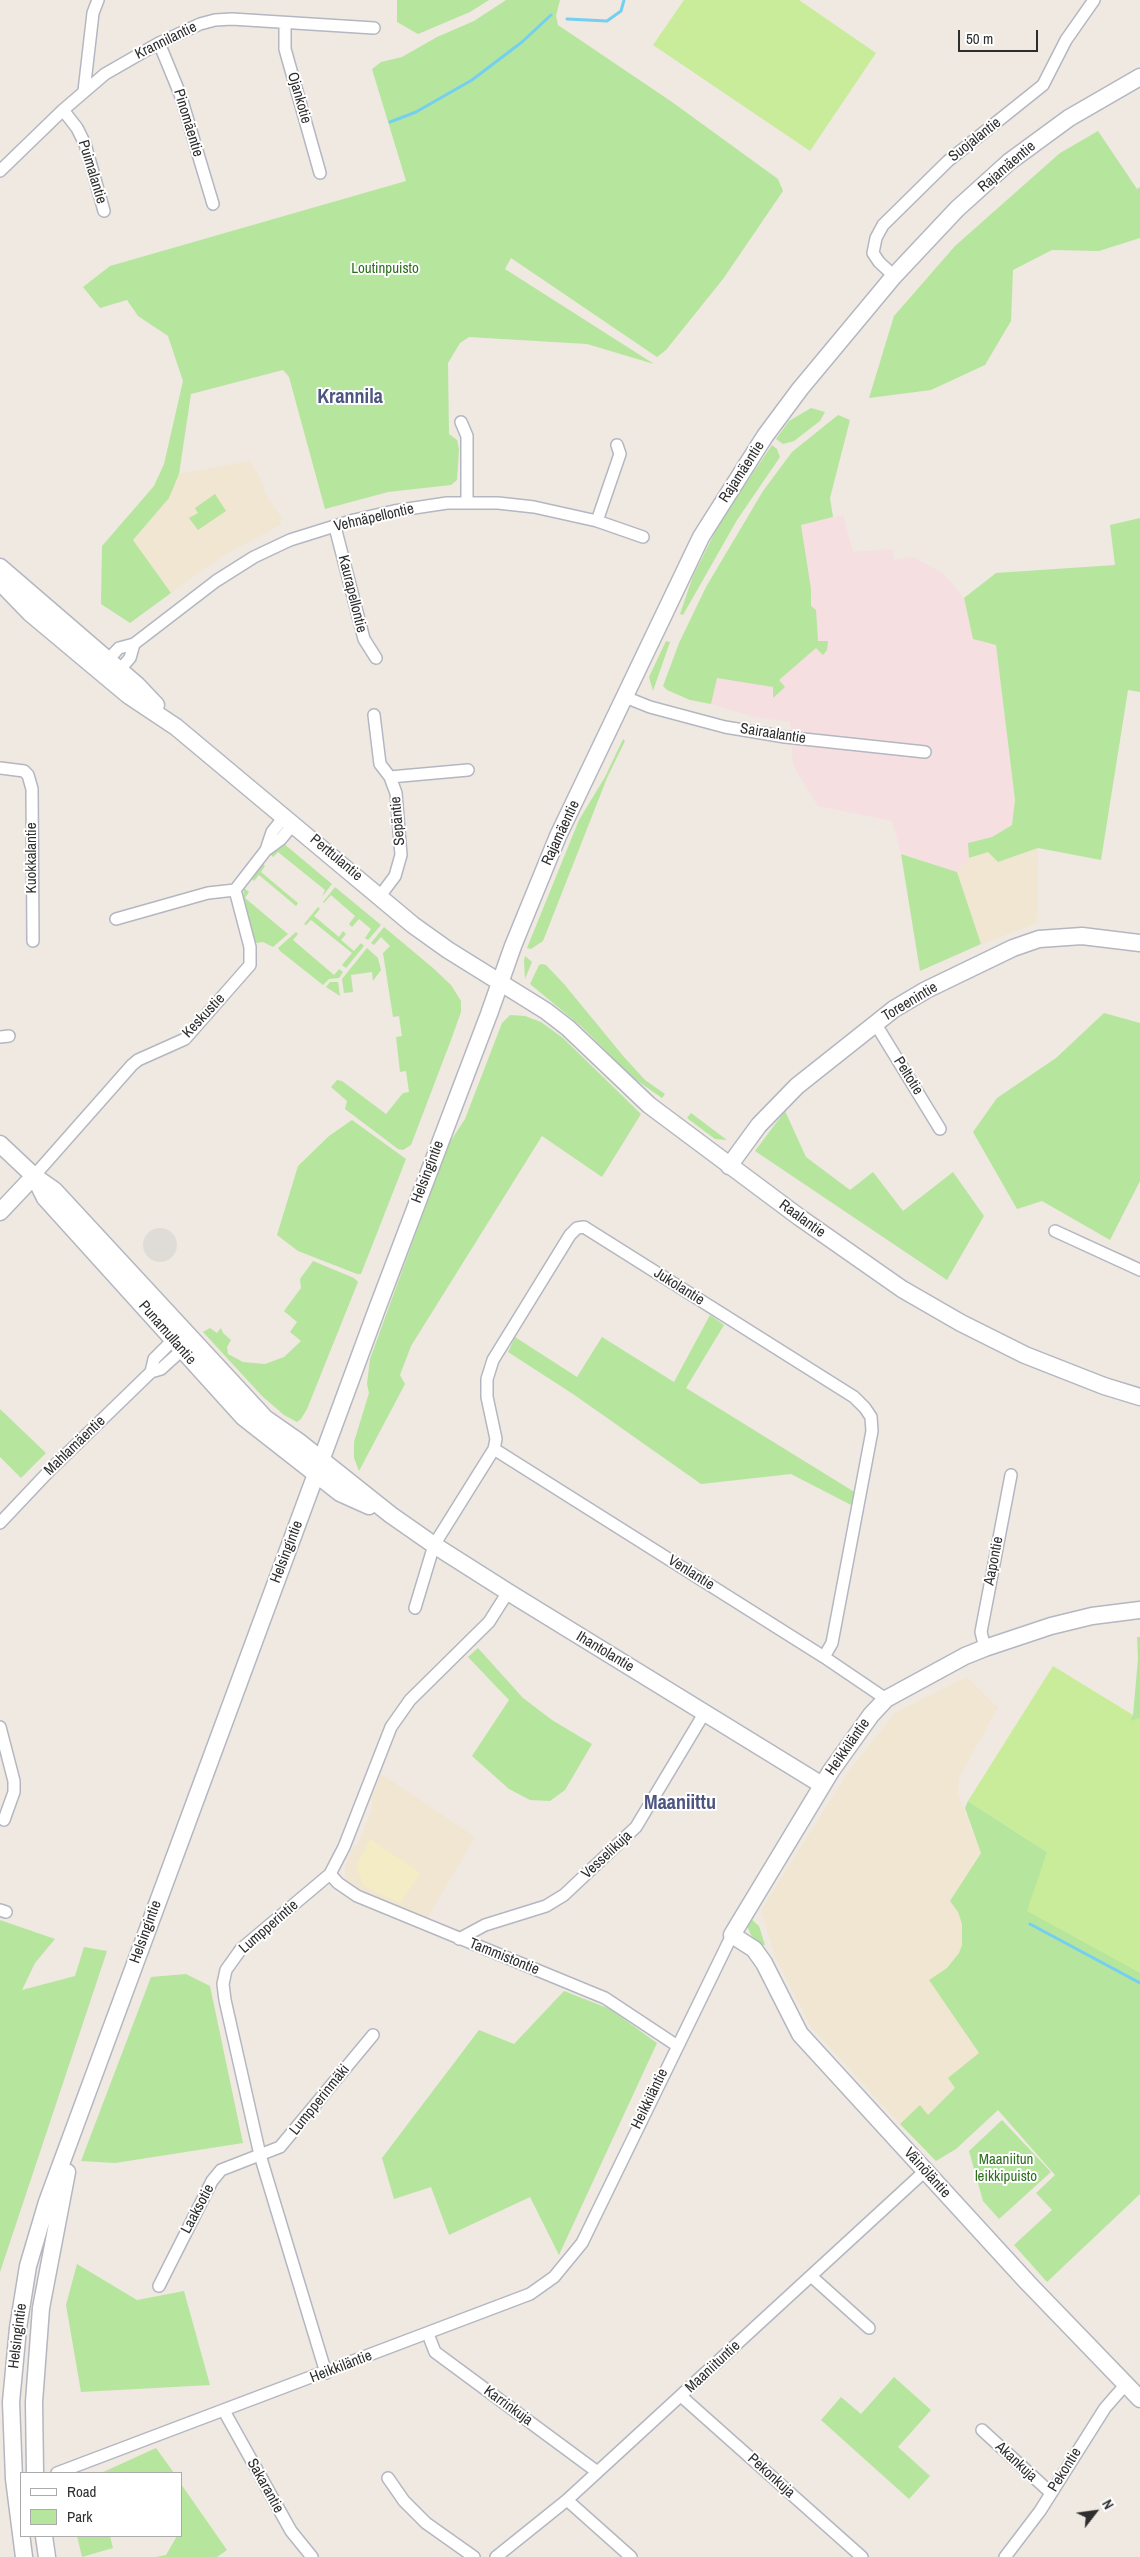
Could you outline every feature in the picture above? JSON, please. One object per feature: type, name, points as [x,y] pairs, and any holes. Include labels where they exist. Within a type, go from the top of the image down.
[{"type":"street","points":[[84,91],[93,13],[98,0]]},
{"type":"street","name":"Suojalantie","points":[[894,276],[879,262],[873,252],[876,238],[883,225],[948,161],[1043,85],[1066,40],[1094,0]]},
{"type":"street","name":"Krannilantie","points":[[0,171],[62,110],[124,61],[192,27],[215,20],[374,28]]},
{"type":"street","name":"Ojankotie","points":[[285,23],[285,49],[320,173]]},
{"type":"street","name":"Pinomäentie","points":[[159,42],[180,94],[213,204]]},
{"type":"street","name":"Rajamäentie","points":[[500,982],[558,836],[700,537],[765,436],[844,333],[957,209],[1009,162],[1069,118],[1140,77]]},
{"type":"street","name":"Puimalantie","points":[[62,110],[77,128],[85,144],[104,211]]},
{"type":"street","points":[[461,422],[467,436],[467,502]]},
{"type":"street","points":[[597,521],[620,454],[617,445]]},
{"type":"street","name":"Vehnäpellontie","points":[[109,670],[130,658],[134,644],[216,581],[254,557],[290,540],[394,511],[467,502],[534,507],[597,521],[643,537]]},
{"type":"street","name":"Kaurapellontie","points":[[335,527],[364,639],[376,658]]},
{"type":"street","name":"Perttulantie","points":[[0,567],[109,670],[128,695],[176,727],[448,950],[500,982]]},
{"type":"street","name":"Perttulantie","points":[[0,582],[30,613],[109,670]]},
{"type":"street","name":"Sairaalantie","points":[[625,697],[650,708],[725,727],[784,737],[925,752]]},
{"type":"street","name":"Sepäntie","points":[[374,715],[380,764],[390,777],[396,793],[401,855],[395,876],[380,896]]},
{"type":"street","name":"Kuokkalantie","points":[[0,768],[24,771],[28,775],[32,789],[33,941]]},
{"type":"street","points":[[390,777],[468,770]]},
{"type":"street","points":[[116,919],[208,893],[235,890],[266,850],[281,839],[290,820]]},
{"type":"street","name":"Keskustie","points":[[0,1212],[132,1065],[138,1060],[185,1039],[250,965],[250,947],[235,890]]},
{"type":"street","name":"Toreenintie","points":[[729,1166],[778,1103],[875,1023],[926,990],[1013,948],[1038,939],[1082,936],[1140,943]]},
{"type":"street","name":"Raalantie","points":[[500,982],[568,1028],[649,1106],[729,1166],[902,1289],[961,1323],[1025,1355],[1104,1386],[1140,1397]]},
{"type":"street","name":"Helsingintie","points":[[20,2531],[12,2479],[11,2402],[18,2328],[28,2266],[47,2202],[194,1799],[500,982]]},
{"type":"street","name":"Peltotie","points":[[875,1023],[940,1128]]},
{"type":"street","name":"Punamullantie","points":[[0,1144],[34,1176],[54,1190],[179,1340],[319,1467]]},
{"type":"street","name":"Jukolantie","points":[[494,1448],[496,1440],[487,1397],[487,1379],[493,1360],[570,1235],[577,1228],[584,1228],[854,1397],[866,1408],[871,1417],[872,1431],[832,1643],[824,1656]]},
{"type":"street","points":[[1055,1231],[1140,1270]]},
{"type":"street","name":"Mahlamäentie","points":[[0,1523],[51,1469],[151,1372],[154,1358],[179,1340]]},
{"type":"street","points":[[415,1608],[434,1545],[494,1448]]},
{"type":"street","name":"Venlantie","points":[[494,1448],[824,1656],[886,1699]]},
{"type":"street","name":"Ihantolantie","points":[[319,1467],[434,1545],[508,1592],[822,1785]]},
{"type":"street","name":"Aapontie","points":[[985,1648],[981,1632],[1011,1475]]},
{"type":"street","name":"Lumpperintie","points":[[326,2373],[260,2154],[225,2000],[223,1984],[226,1970],[242,1948],[330,1874],[344,1847],[391,1727],[410,1700],[488,1622],[508,1592]]},
{"type":"street","name":"Heikkiläntie","points":[[60,2472],[326,2373],[530,2294],[554,2278],[582,2243],[676,2045],[732,1935],[822,1785],[871,1715],[886,1699],[964,1656],[1052,1626],[1092,1616],[1140,1610]]},
{"type":"street","name":"Vesselikuja","points":[[459,1940],[485,1925],[546,1906],[564,1895],[636,1827],[705,1712]]},
{"type":"street","points":[[0,1727],[14,1781],[14,1792],[4,1820]]},
{"type":"street","name":"Tammistontie","points":[[330,1874],[338,1883],[357,1896],[459,1940],[605,1998],[676,2045]]},
{"type":"street","name":"Väinöläntie","points":[[732,1935],[754,1949],[764,1963],[800,2034],[1093,2353],[1140,2399]]},
{"type":"street","name":"Lumpperinmäki","points":[[260,2154],[280,2147],[374,2035]]},
{"type":"street","name":"Helsingintie","points":[[35,2472],[34,2402],[41,2308],[77,2123]]},
{"type":"street","name":"Laaksotie","points":[[159,2286],[212,2181],[221,2170],[260,2154]]},
{"type":"street","name":"Maaniituntie","points":[[496,2557],[567,2500],[596,2471],[681,2396],[925,2171]]},
{"type":"street","points":[[812,2276],[869,2328]]},
{"type":"street","name":"Karrinkuja","points":[[428,2334],[435,2352],[596,2471]]},
{"type":"street","name":"Pekontie","points":[[1004,2557],[1051,2493],[1105,2408],[1126,2384]]},
{"type":"street","name":"Pekonkuja","points":[[681,2396],[862,2557]]},
{"type":"street","name":"Sakarantie","points":[[224,2411],[291,2531],[312,2557]]},
{"type":"street","name":"Akankuja","points":[[982,2430],[1051,2493]]},
{"type":"street","points":[[388,2478],[404,2501],[426,2523],[474,2557]]},
{"type":"street","points":[[567,2500],[631,2557]]},
{"type":"street","name":"Helsingintie","points":[[21,2537],[24,2557]]},
{"type":"street","points":[[44,2537],[47,2557]]},
{"type":"shaded area","points":[[249,461],[260,477],[267,497],[282,518],[280,525],[221,557],[171,593],[133,540],[169,498],[179,474]]},
{"type":"shaded area","points":[[843,515],[853,552],[892,549],[894,560],[913,557],[944,574],[964,598],[973,639],[996,645],[1015,800],[1012,825],[992,837],[968,843],[969,858],[957,872],[901,853],[892,821],[818,806],[793,765],[790,722],[754,717],[711,704],[716,675],[811,643],[811,589],[801,524]]},
{"type":"shaded area","points":[[1038,848],[1037,923],[981,944],[957,872],[969,858],[988,852],[998,862]]},
{"type":"shaded area","points":[[160,1228],[167,1229],[172,1233],[176,1238],[176,1252],[172,1257],[167,1261],[160,1262],[153,1261],[148,1257],[144,1252],[143,1245],[144,1238],[148,1233],[153,1229]]},
{"type":"shaded area","points":[[967,1677],[998,1708],[959,1777],[958,1795],[981,1853],[950,1901],[958,1912],[962,1924],[962,1945],[959,1953],[947,1968],[929,1980],[979,2053],[948,2078],[955,2088],[927,2115],[920,2106],[900,2124],[811,2027],[775,1956],[761,1910],[849,1771],[895,1713]]},
{"type":"shaded area","points":[[381,1774],[475,1837],[424,1924],[357,1896],[345,1879],[345,1866],[353,1847],[358,1844],[372,1810],[372,1797]]},
{"type":"green space","points":[[397,0],[489,0],[470,12],[418,34],[397,22]]},
{"type":"green space","name":"Loutinpuisto","points":[[506,0],[560,0],[556,16],[558,25],[672,102],[778,179],[783,191],[723,279],[666,350],[657,357],[511,258],[505,269],[654,364],[587,344],[469,337],[460,343],[448,363],[449,434],[457,440],[459,449],[457,480],[451,485],[388,492],[325,509],[289,377],[283,370],[191,394],[179,474],[169,498],[133,540],[171,593],[130,623],[101,604],[102,546],[154,486],[164,464],[183,381],[168,336],[138,316],[127,300],[100,308],[83,287],[110,266],[406,181],[372,69],[381,62],[402,57],[437,37],[474,21]]},
{"type":"green space","points":[[684,0],[799,0],[876,53],[810,151],[653,45]]},
{"type":"green space","points":[[1098,131],[1137,189],[1140,187],[1140,238],[1099,251],[1052,250],[1013,270],[1011,321],[985,365],[931,390],[869,398],[894,316],[955,246],[1060,153]]},
{"type":"green space","points":[[811,408],[825,412],[820,421],[794,441],[783,444],[776,439],[789,421]]},
{"type":"green space","points":[[838,415],[850,420],[830,498],[833,517],[801,525],[811,589],[811,606],[816,610],[818,641],[828,641],[827,650],[823,655],[816,648],[779,680],[785,687],[773,698],[773,687],[717,678],[711,704],[690,700],[667,690],[663,686],[679,643],[706,587],[763,491],[792,452]]},
{"type":"green space","points":[[772,445],[777,449],[780,457],[737,520],[683,615],[680,614],[693,576],[721,520]]},
{"type":"green space","points":[[215,494],[226,511],[198,530],[189,518],[198,513],[195,508]]},
{"type":"green space","points":[[1140,518],[1140,692],[1128,690],[1101,860],[1038,848],[998,862],[988,852],[969,858],[968,843],[992,837],[1012,825],[1015,800],[996,645],[973,639],[964,598],[996,573],[1115,565],[1110,525]]},
{"type":"green space","points":[[666,641],[670,642],[653,691],[649,677]]},
{"type":"green space","points":[[623,739],[625,741],[607,778],[543,941],[531,949],[527,948],[579,820],[605,777]]},
{"type":"green space","points":[[283,843],[332,884],[322,897],[325,890],[278,852],[273,857],[271,855]]},
{"type":"green space","points":[[901,854],[957,872],[981,944],[920,971]]},
{"type":"green space","points":[[263,864],[265,866],[261,872],[298,903],[296,906],[259,875],[254,881],[251,878]]},
{"type":"green space","points":[[335,887],[381,925],[368,940],[365,938],[371,929],[359,919],[352,927],[349,924],[355,916],[331,895],[323,902]]},
{"type":"green space","points":[[244,888],[249,892],[245,898],[288,934],[273,947],[263,942],[255,943],[243,900]]},
{"type":"green space","points":[[318,907],[320,909],[314,916],[339,937],[343,931],[346,934],[341,940],[354,951],[361,943],[364,946],[346,968],[342,965],[352,953],[311,920],[306,925],[304,924]]},
{"type":"green space","points":[[384,927],[451,985],[461,1001],[461,1012],[411,1145],[403,1150],[398,1149],[345,1109],[347,1101],[331,1087],[337,1080],[342,1081],[386,1114],[403,1093],[409,1092],[406,1071],[400,1072],[396,1037],[402,1036],[399,1016],[393,1017],[383,953],[390,946],[381,937],[374,945],[371,943]]},
{"type":"green space","points":[[296,932],[298,934],[293,940],[334,975],[339,969],[343,972],[339,978],[329,979],[323,985],[280,951],[278,948]]},
{"type":"green space","points":[[367,948],[378,958],[381,970],[373,981],[372,972],[351,975],[353,992],[344,993],[342,979]]},
{"type":"green space","points":[[525,956],[532,962],[525,979],[524,961]]},
{"type":"green space","points":[[539,965],[546,965],[564,984],[645,1080],[665,1094],[662,1098],[632,1077],[582,1027],[530,984]]},
{"type":"green space","points":[[330,982],[338,982],[340,996],[326,987]]},
{"type":"green space","points":[[1104,1013],[1140,1023],[1140,1181],[1110,1240],[1042,1201],[1017,1209],[973,1132],[997,1098],[1056,1058]]},
{"type":"green space","points":[[510,1015],[525,1016],[541,1022],[563,1038],[641,1114],[602,1177],[542,1136],[411,1346],[400,1375],[405,1384],[359,1471],[354,1458],[354,1442],[369,1393],[367,1384],[370,1359],[448,1145],[465,1119],[502,1023]]},
{"type":"green space","points":[[785,1111],[806,1157],[850,1190],[873,1172],[903,1211],[953,1172],[984,1216],[947,1280],[755,1151]]},
{"type":"green space","points":[[691,1113],[727,1140],[715,1139],[687,1118]]},
{"type":"green space","points":[[352,1120],[406,1159],[361,1274],[298,1251],[277,1235],[298,1166],[329,1136]]},
{"type":"green space","points":[[313,1261],[354,1278],[358,1282],[307,1409],[297,1422],[284,1415],[262,1396],[203,1332],[210,1328],[217,1333],[221,1328],[223,1333],[231,1340],[227,1347],[228,1354],[243,1362],[265,1364],[284,1357],[301,1341],[290,1332],[297,1322],[284,1311],[301,1288],[300,1279]]},
{"type":"green space","points":[[710,1315],[724,1325],[686,1388],[856,1493],[853,1506],[791,1474],[701,1484],[573,1394],[508,1352],[515,1337],[577,1377],[602,1337],[674,1382]]},
{"type":"green space","points":[[0,1409],[46,1453],[21,1478],[0,1457]]},
{"type":"green space","points":[[1137,1637],[1140,1637],[1140,2194],[1047,2282],[1014,2245],[1052,2210],[1036,2193],[1055,2175],[998,2110],[956,2149],[936,2161],[900,2124],[920,2105],[928,2115],[955,2088],[948,2078],[979,2053],[929,1980],[947,1968],[959,1953],[962,1945],[962,1924],[958,1912],[950,1901],[981,1853],[965,1808],[968,1801],[1047,1852],[1133,1715],[1138,1659]]},
{"type":"green space","points":[[478,1648],[523,1698],[552,1720],[592,1744],[565,1790],[550,1801],[530,1800],[509,1789],[472,1756],[509,1700],[468,1657]]},
{"type":"green space","points":[[1053,1666],[1133,1715],[1130,1721],[1140,1718],[1140,1973],[1027,1911],[1047,1852],[968,1801]]},
{"type":"green space","points":[[749,1917],[759,1926],[765,1945],[759,1945],[751,1935],[747,1926]]},
{"type":"green space","points":[[0,1920],[55,1939],[35,1963],[22,1990],[75,1976],[84,1947],[107,1951],[0,2272]]},
{"type":"green space","points":[[186,1974],[210,1986],[243,2143],[115,2163],[81,2161],[151,1977]]},
{"type":"green space","points":[[564,1991],[610,2009],[657,2043],[559,2255],[530,2197],[449,2235],[431,2187],[394,2199],[382,2158],[479,2030],[514,2044]]},
{"type":"green space","name":"Maaniitun leikkipuisto","points":[[1002,2120],[1051,2172],[999,2219],[983,2201],[969,2151]]},
{"type":"green space","points":[[77,2264],[137,2300],[184,2291],[210,2385],[81,2392],[66,2305]]},
{"type":"green space","points":[[894,2377],[931,2410],[898,2447],[930,2476],[909,2499],[821,2420],[841,2397],[861,2414]]},
{"type":"green space","points":[[156,2448],[173,2472],[103,2472]]},
{"type":"green space","points":[[182,2485],[227,2550],[217,2557],[156,2557],[166,2555],[176,2537],[182,2537]]},
{"type":"green space","points":[[77,2537],[110,2537],[113,2548],[82,2557]]},
{"type":"sand","points":[[370,1839],[421,1873],[400,1903],[364,1886],[356,1867]]},
{"type":"waterway","points":[[567,19],[607,21],[621,11],[624,0]]},
{"type":"waterway","points":[[390,122],[416,112],[472,80],[522,42],[551,15]]},
{"type":"waterway","points":[[1030,1924],[1140,1983]]},
{"type":"district","name":"Krannila","points":[[350,398]]},
{"type":"district","name":"Maaniittu","points":[[680,1804]]}]
